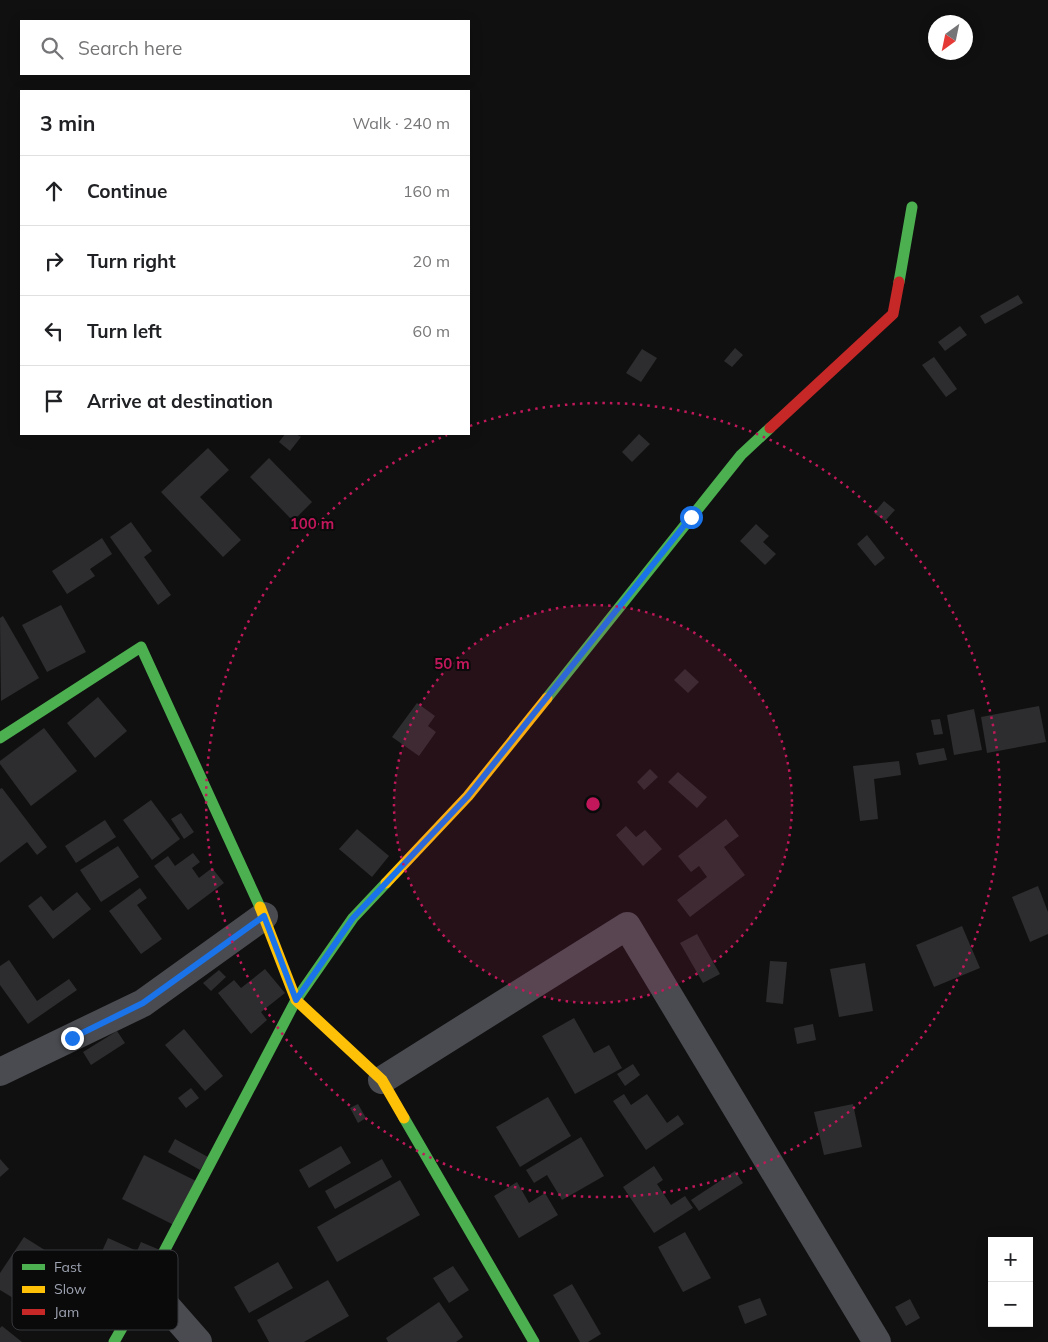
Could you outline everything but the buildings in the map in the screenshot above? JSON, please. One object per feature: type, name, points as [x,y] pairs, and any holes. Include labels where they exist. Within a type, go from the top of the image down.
[{"type":"street","points":[[165,1250],[296,1000],[353,918],[468,796],[741,455],[893,314],[912,207]]},
{"type":"street","points":[[0,738],[140,647],[264,916],[296,1000],[382,1080],[534,1342]]},
{"type":"street","points":[[0,1072],[143,1003],[264,916]]},
{"type":"street","points":[[382,1080],[627,926],[877,1342]]},
{"type":"street","points":[[178,1319],[198,1342]]},
{"type":"street","points":[[114,1342],[121,1330]]},
{"type":"traffic: fast","points":[[899,282],[912,207]]},
{"type":"traffic: fast","points":[[547,698],[741,455],[770,428]]},
{"type":"traffic: fast","points":[[0,738],[141,647],[260,907]]},
{"type":"traffic: fast","points":[[165,1250],[296,1000],[353,918],[386,883]]},
{"type":"traffic: fast","points":[[404,1118],[534,1342]]},
{"type":"traffic: fast","points":[[114,1342],[121,1330]]},
{"type":"traffic: slow","points":[[386,883],[468,796],[547,698]]},
{"type":"traffic: slow","points":[[260,907],[296,1000],[382,1080],[404,1118]]},
{"type":"traffic: jam","points":[[770,428],[893,314],[899,282]]},
{"type":"route","points":[[72,1038],[143,1003],[264,916],[296,1000],[353,918],[468,796],[691,517]]}]
